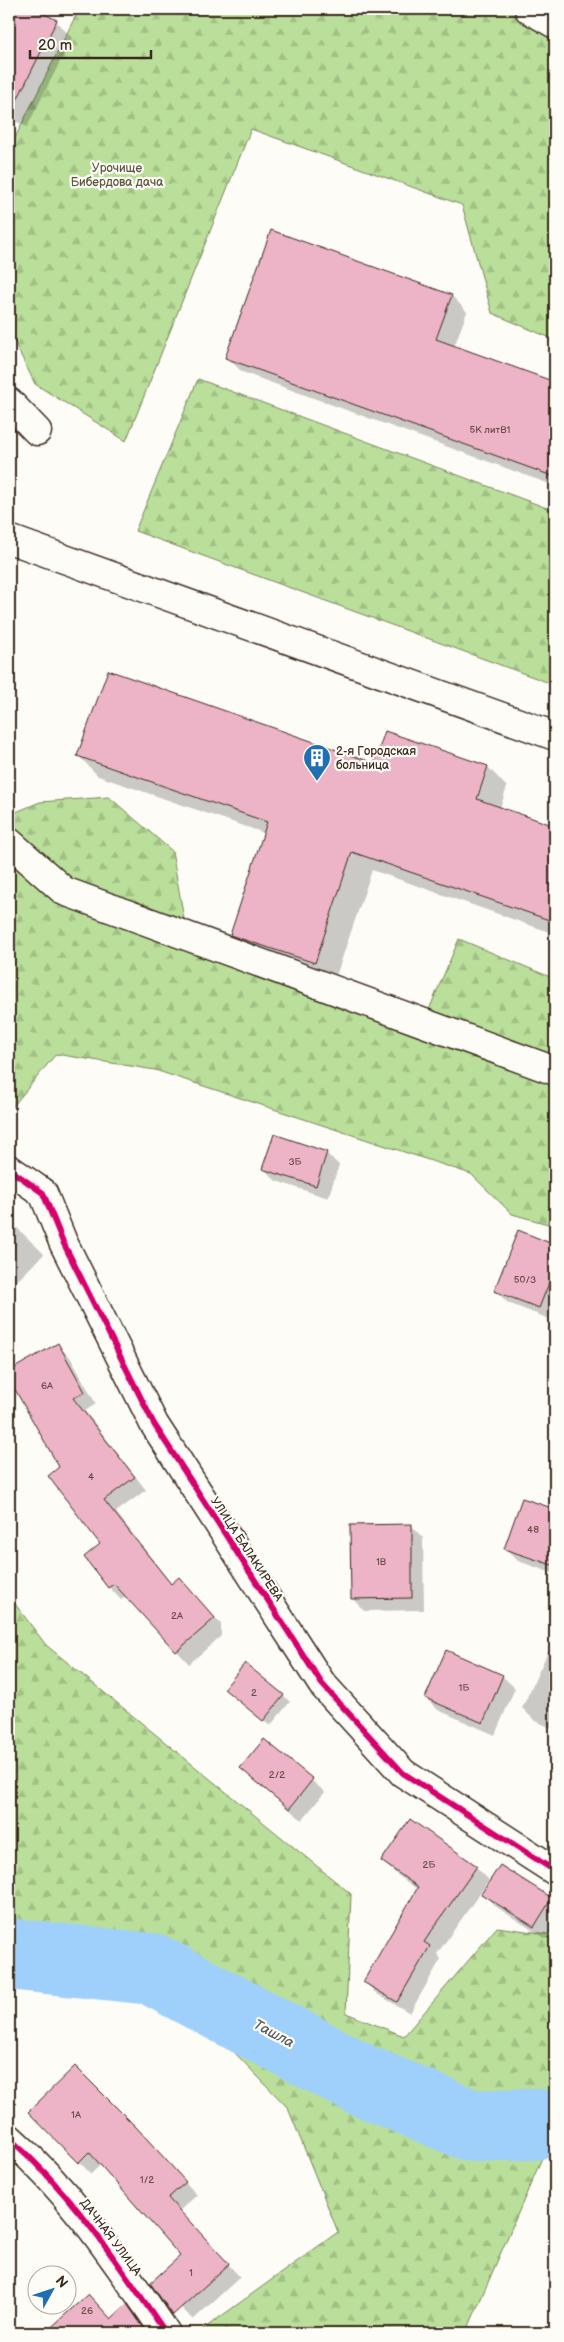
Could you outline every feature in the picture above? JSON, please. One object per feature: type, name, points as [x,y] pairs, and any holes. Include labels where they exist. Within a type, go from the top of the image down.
[{"type":"street","points":[[530,9],[555,24]]},
{"type":"street","points":[[9,402],[36,431]]},
{"type":"street","points":[[9,539],[555,736]]},
{"type":"street","points":[[9,842],[64,891],[555,1071]]},
{"type":"street","name":"УЛИЦА БАЛАКИРЕВА","points":[[9,1169],[43,1193],[63,1242],[154,1424],[322,1684],[403,1773],[555,1871]]},
{"type":"street","name":"ДАЧНАЯ УЛИЦА","points":[[9,2138],[37,2163],[93,2227],[166,2333]]},
{"type":"green space","name":"Урочище Бибердова дача","points":[[79,9],[555,9],[555,340],[492,313],[462,205],[251,129],[126,441],[35,384],[9,331],[9,150]]},
{"type":"green space","points":[[198,379],[555,511],[555,685],[135,531]]},
{"type":"green space","points":[[109,797],[172,851],[189,947],[420,1031],[459,939],[555,979],[555,1226],[512,1214],[471,1174],[155,1070],[56,1054],[9,1111],[9,815],[40,802]]},
{"type":"green space","points":[[9,1596],[46,1645],[351,1894],[346,2013],[404,2036],[497,1927],[555,1935],[555,2128],[466,2333],[206,2333],[202,2330],[338,2232],[288,2108],[180,1996],[9,1940]]},
{"type":"building","points":[[9,9],[34,9],[57,20],[9,116]]},
{"type":"building","points":[[271,230],[452,295],[436,339],[555,382],[555,477],[225,358]]},
{"type":"building","name":"2-я Городская больница","points":[[108,670],[374,763],[385,731],[488,766],[477,799],[555,826],[555,922],[352,852],[315,963],[230,935],[267,822],[77,756]]},
{"type":"building","points":[[274,1134],[327,1152],[316,1186],[262,1169]]},
{"type":"building","points":[[518,1230],[555,1245],[555,1268],[539,1308],[494,1291]]},
{"type":"building","points":[[58,1343],[85,1392],[73,1398],[135,1477],[104,1500],[171,1584],[179,1577],[215,1618],[176,1652],[114,1584],[108,1588],[84,1557],[100,1544],[48,1476],[59,1467],[9,1379],[9,1371]]},
{"type":"building","points":[[522,1498],[555,1509],[555,1566],[504,1549]]},
{"type":"building","points":[[412,1524],[412,1598],[351,1599],[350,1525]]},
{"type":"building","points":[[446,1650],[503,1675],[483,1723],[425,1698]]},
{"type":"building","points":[[245,1663],[284,1695],[263,1721],[224,1689]]},
{"type":"building","points":[[264,1739],[313,1779],[289,1809],[240,1768]]},
{"type":"building","points":[[410,1819],[477,1866],[424,1942],[430,1946],[397,2002],[363,1982],[418,1887],[381,1861]]},
{"type":"building","points":[[500,1865],[552,1898],[534,1927],[481,1894]]},
{"type":"building","points":[[75,2066],[137,2128],[186,2182],[168,2198],[229,2264],[173,2315],[150,2283],[180,2256],[89,2152],[78,2163],[28,2112]]},
{"type":"building","points":[[88,2294],[111,2319],[127,2304],[147,2333],[45,2333],[66,2314],[78,2314],[78,2303]]},
{"type":"waterway","name":"Ташла","points":[[9,1954],[152,1969],[362,2080],[472,2126],[534,2124]]},
{"type":"cycle path","points":[[9,1169],[43,1193],[63,1242],[154,1424],[322,1684],[403,1773],[555,1871]]},
{"type":"cycle path","points":[[9,2138],[54,2182],[74,2206],[94,2231],[166,2333]]},
{"type":"place","name":"2-я Городская больница","points":[[317,782]]}]
